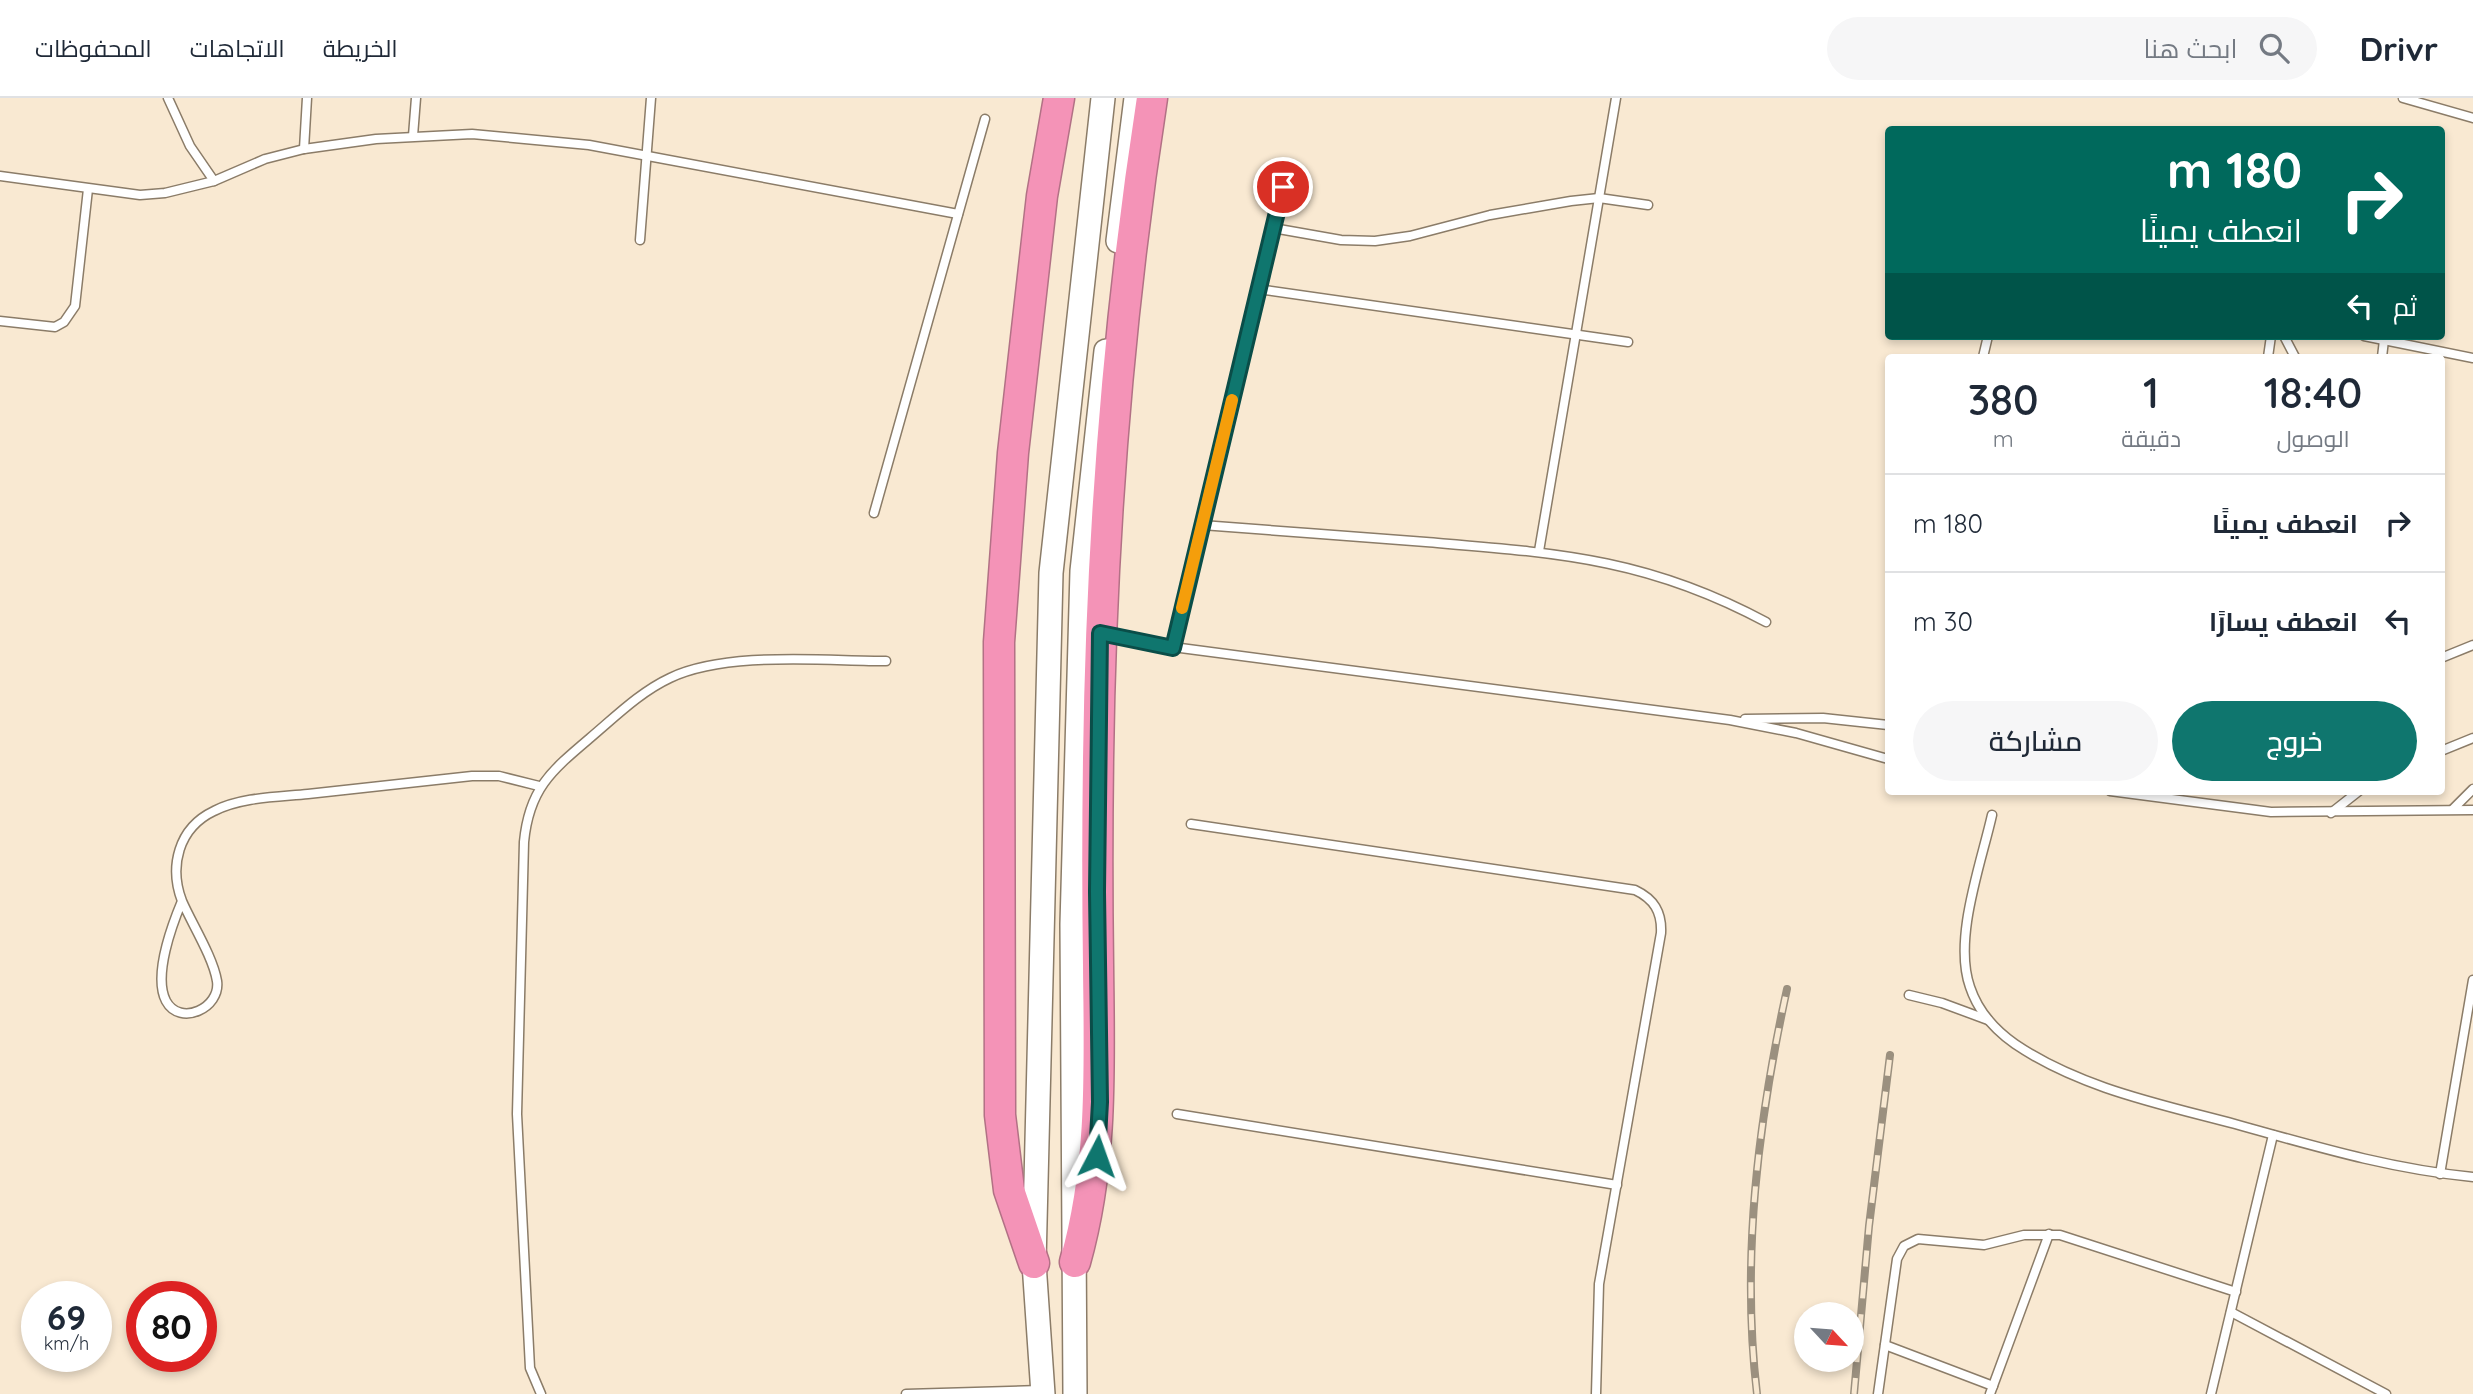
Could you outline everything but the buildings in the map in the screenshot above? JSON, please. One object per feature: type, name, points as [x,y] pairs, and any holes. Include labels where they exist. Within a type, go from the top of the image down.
[{"type":"highway","points":[[1034,1263],[1012,1202],[1001,1140],[999,642],[1014,440],[1042,196],[1059,98]]},
{"type":"highway","points":[[1075,1262],[1093,1183],[1099,1130],[1097,892],[1100,633],[1110,446],[1136,200],[1152,98]]},
{"type":"main road","points":[[1043,1392],[1034,1263],[1051,573],[1103,98]]},
{"type":"main road","points":[[1075,1394],[1072,924],[1082,571],[1136,98]]},
{"type":"lane","points":[[168,98],[190,146],[214,181]]},
{"type":"lane","points":[[304,149],[307,98]]},
{"type":"lane","points":[[413,136],[416,98]]},
{"type":"lane","points":[[640,240],[651,98]]},
{"type":"lane","points":[[1539,551],[1616,98]]},
{"type":"lane","points":[[2403,98],[2473,118]]},
{"type":"lane","points":[[874,513],[985,119]]},
{"type":"lane","points":[[0,176],[140,195],[165,193],[214,181],[264,159],[304,149],[413,136],[531,138],[958,214]]},
{"type":"lane","points":[[1173,648],[1283,187]]},
{"type":"lane","points":[[0,321],[55,327],[71,315],[77,296],[88,189]]},
{"type":"lane","points":[[1273,228],[1340,240],[1393,239],[1490,215],[1599,198],[1648,205]]},
{"type":"lane","points":[[1258,289],[1628,342]]},
{"type":"lane","points":[[2382,354],[2384,340],[2473,358]]},
{"type":"lane","points":[[1202,525],[1539,551],[1596,559],[1655,574],[1712,595],[1766,622]]},
{"type":"lane","points":[[1100,633],[1173,648],[1730,720],[1796,733],[1885,758]]},
{"type":"lane","points":[[2445,656],[2473,645]]},
{"type":"lane","points":[[541,1394],[530,1368],[517,1114],[524,842],[528,813],[539,786],[552,770],[644,694],[688,670],[737,662],[886,661]]},
{"type":"lane","points":[[1730,720],[1800,717],[1885,725]]},
{"type":"lane","points":[[2445,749],[2473,737]]},
{"type":"lane","points":[[182,901],[166,948],[164,996],[174,1010],[192,1013],[208,1006],[214,999],[217,981],[182,901],[175,872],[182,842],[201,818],[229,805],[472,776],[499,776],[539,786]]},
{"type":"lane","points":[[2453,809],[2473,789]]},
{"type":"lane","points":[[2141,795],[2271,812],[2331,814],[2473,810]]},
{"type":"lane","points":[[2331,814],[2354,795]]},
{"type":"lane","points":[[1992,815],[1964,947],[1969,986],[1988,1020],[2001,1034],[2024,1049],[2093,1083],[2361,1160],[2473,1177]]},
{"type":"lane","points":[[1191,824],[1635,890],[1645,894],[1659,911],[1661,933],[1597,1308],[1596,1394]]},
{"type":"lane","points":[[2440,1174],[2473,980]]},
{"type":"lane","points":[[1909,995],[1950,1005],[1988,1020]]},
{"type":"lane","points":[[1177,1114],[1617,1185]]},
{"type":"lane","points":[[2211,1394],[2273,1135]]},
{"type":"lane","points":[[1878,1394],[1897,1259],[1904,1245],[1918,1239],[1984,1245],[2025,1235],[2049,1234],[2081,1239],[2236,1292]]},
{"type":"lane","points":[[1885,1345],[1991,1390],[2049,1234]]},
{"type":"lane","points":[[2231,1312],[2386,1394]]},
{"type":"lane","points":[[906,1394],[1043,1392]]},
{"type":"railway","points":[[1757,1394],[1751,1292],[1755,1190],[1768,1089],[1787,989]]},
{"type":"railway","points":[[1854,1394],[1869,1226],[1890,1055]]},
{"type":"slow traffic","points":[[1182,608],[1232,400]]},
{"type":"route","points":[[1097,1156],[1100,1102],[1097,892],[1100,633],[1173,648],[1283,187]]}]
